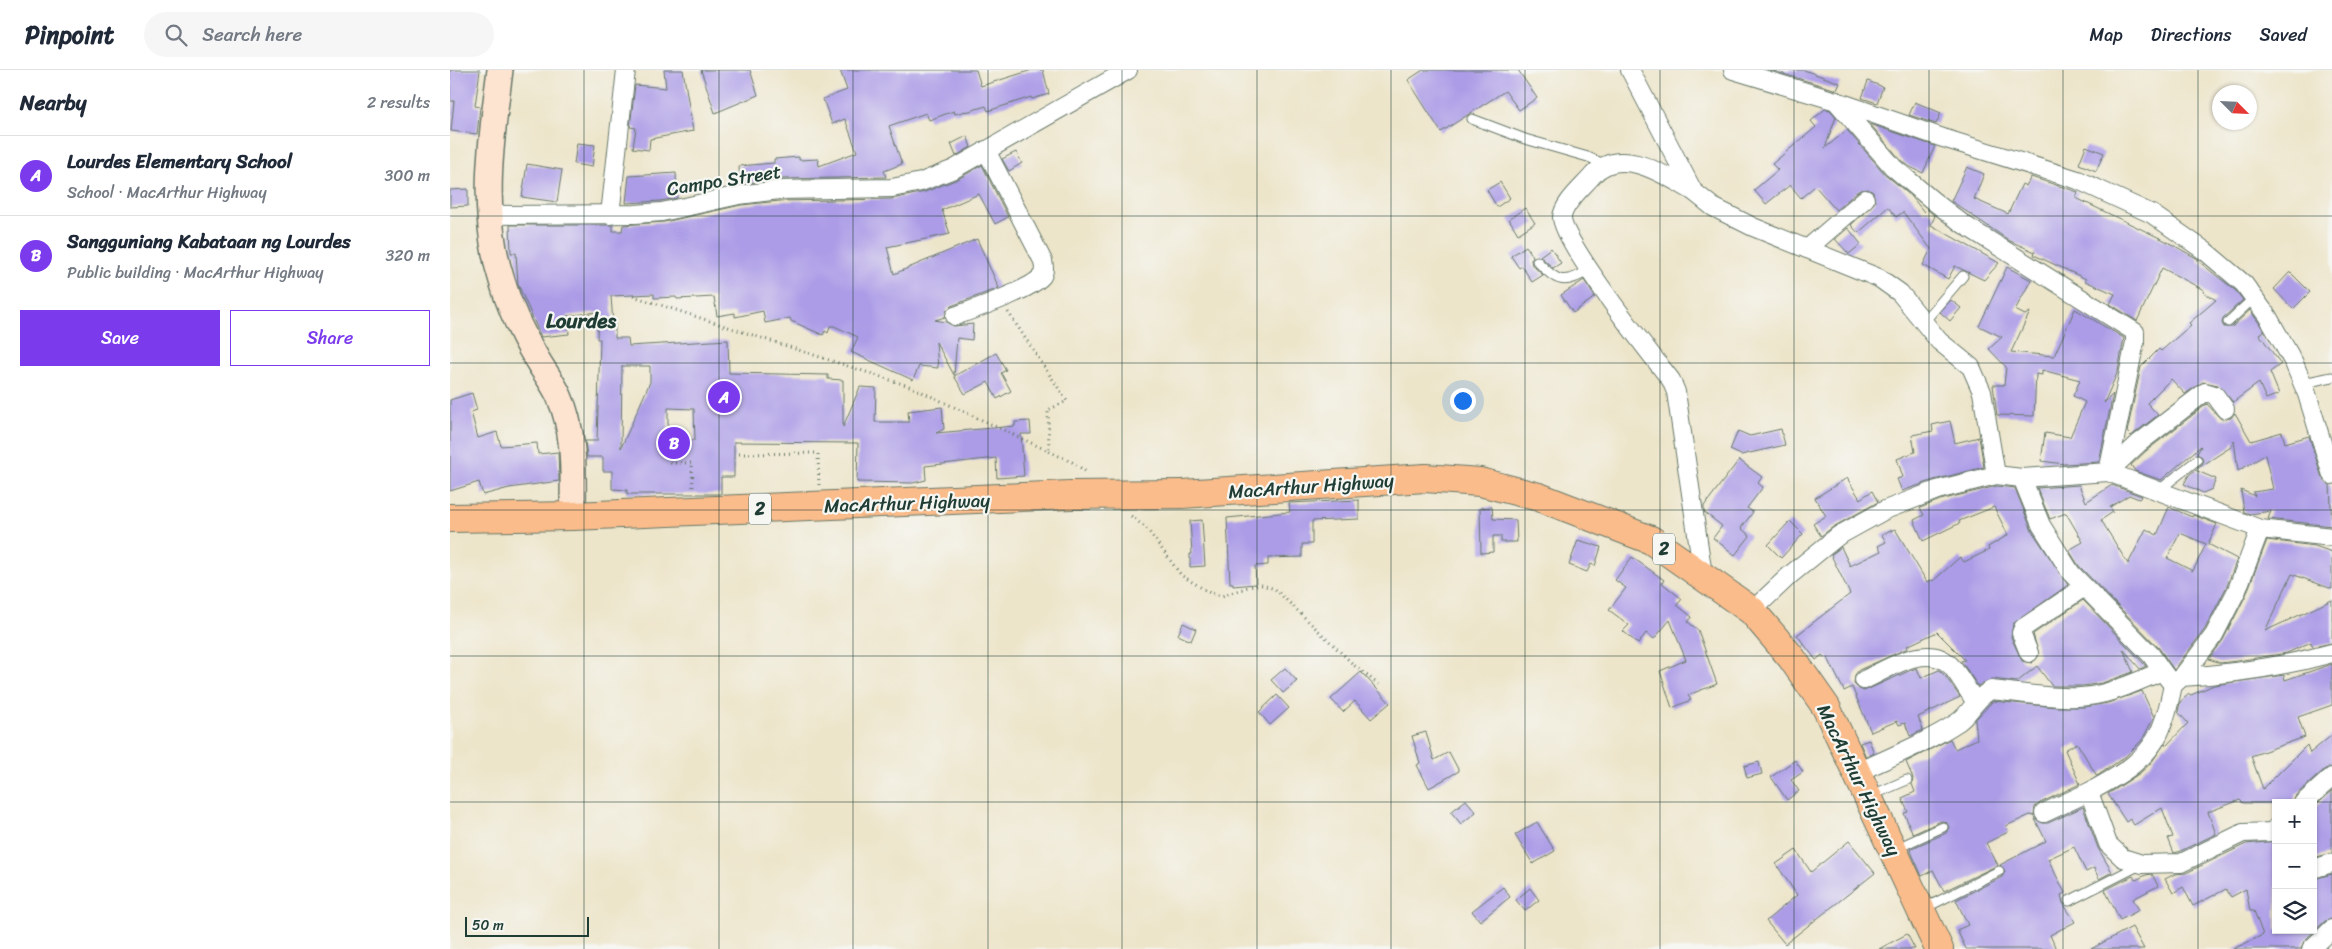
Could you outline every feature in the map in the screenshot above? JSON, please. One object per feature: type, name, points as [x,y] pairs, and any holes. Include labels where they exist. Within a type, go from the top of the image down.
[{"type":"highway","name":"MacArthur Highway","points":[[450,518],[574,516],[1070,496],[1182,494],[1425,478],[1480,482],[1539,496],[1652,540],[1752,611],[1791,657],[1826,708],[1939,949]]},
{"type":"main road","points":[[500,70],[491,138],[490,215],[493,248],[502,281],[526,340],[560,398],[568,425],[573,473],[574,516]]},
{"type":"street","points":[[610,215],[626,70]]},
{"type":"street","name":"Campo Street","points":[[490,215],[610,215],[662,212],[739,195],[779,190],[892,188],[921,182],[954,169],[1128,70]]},
{"type":"street","points":[[1630,70],[1693,191]]},
{"type":"street","points":[[1733,70],[1836,101],[1943,138],[2078,180],[2152,214],[2205,251],[2244,284],[2273,325],[2303,383],[2332,475]]},
{"type":"street","points":[[1836,101],[1893,167],[1932,200],[1964,224],[2135,332],[2135,342],[2108,472]]},
{"type":"street","points":[[955,316],[1000,299],[1034,282],[1042,276],[1045,269],[1043,260],[986,150]]},
{"type":"street","points":[[1703,575],[1676,392],[1670,380],[1590,270],[1563,226],[1562,215],[1567,206],[1596,172],[1606,165],[1622,162],[1640,164],[1657,171],[1693,191],[1713,207],[1753,227],[1879,278],[1900,293],[1922,323],[1939,341],[1971,367],[1982,392],[1996,475]]},
{"type":"street","points":[[1807,249],[1866,199]]},
{"type":"street","points":[[2108,472],[2139,443],[2205,392],[2215,395],[2224,409]]},
{"type":"street","points":[[1752,611],[1790,574],[1846,531],[1885,510],[1937,490],[1996,475],[2022,478],[2108,472],[2260,529],[2332,537]]},
{"type":"street","points":[[2022,478],[2041,525],[2058,554],[2084,587],[2151,655],[2162,671],[2178,681],[2238,674],[2261,668],[2282,666],[2332,653]]},
{"type":"street","points":[[2044,813],[2122,774],[2146,754],[2163,725],[2178,681],[2214,635],[2237,590],[2260,529]]},
{"type":"street","points":[[2029,653],[2022,633],[2023,628],[2084,587]]},
{"type":"street","points":[[1864,680],[1917,656],[1937,656],[1950,665],[1976,702]]},
{"type":"street","points":[[1862,785],[1931,737],[1960,721],[1981,695],[1991,690],[2067,696],[2095,695],[2131,685],[2162,671]]},
{"type":"street","points":[[2307,799],[2332,777]]},
{"type":"street","points":[[2089,792],[2108,844],[2123,858],[2142,864],[2181,864],[2243,833],[2272,831]]},
{"type":"street","points":[[2317,868],[2332,863]]},
{"type":"street","points":[[2311,949],[2332,929]]},
{"type":"lane","points":[[1472,119],[1525,139],[1588,156],[1606,165]]},
{"type":"lane","points":[[1537,261],[1552,277],[1560,281],[1572,280],[1590,270]]},
{"type":"lane","points":[[1922,323],[1963,276]]},
{"type":"lane","points":[[2228,322],[2254,298]]},
{"type":"lane","points":[[2303,383],[2332,378]]},
{"type":"lane","points":[[2158,491],[2198,460]]},
{"type":"lane","points":[[1862,785],[1907,780]]},
{"type":"lane","points":[[1892,850],[1943,827]]},
{"type":"lane","points":[[2069,901],[2142,864]]},
{"type":"lane","points":[[1921,910],[1999,871]]},
{"type":"path","points":[[633,296],[909,386],[1072,462],[1092,478]]},
{"type":"path","points":[[1000,299],[1067,401],[1048,410],[1049,451]]},
{"type":"path","points":[[739,454],[818,453],[820,506]]},
{"type":"path","points":[[670,464],[692,464],[693,493]]},
{"type":"path","points":[[1130,515],[1147,529],[1181,575],[1210,593],[1222,596],[1248,587],[1262,585],[1275,589],[1355,666],[1379,685]]},
{"type":"building","points":[[450,70],[480,70],[475,106],[480,107],[477,134],[451,131],[454,101],[450,101]]},
{"type":"building","points":[[664,70],[683,70],[693,131],[650,139],[649,150],[633,148],[636,128],[630,127],[635,85],[666,88]]},
{"type":"building","points":[[701,70],[750,70],[758,95],[715,113]]},
{"type":"building","points":[[840,70],[976,70],[981,86],[1032,70],[1043,70],[1049,94],[1032,99],[1031,97],[988,111],[986,106],[955,114],[954,111],[929,120],[926,113],[889,126],[902,164],[884,171],[886,177],[779,179],[740,184],[739,166],[774,163],[774,159],[799,157],[799,160],[818,159],[819,166],[857,152],[845,119],[832,124],[823,99],[847,90]]},
{"type":"building","points":[[1423,70],[1518,70],[1537,98],[1519,110],[1505,91],[1441,132],[1408,80]]},
{"type":"building","points":[[1770,70],[1804,70],[1840,83],[1837,90]]},
{"type":"building","points":[[1868,81],[1883,87],[1877,103],[1862,98]]},
{"type":"building","points":[[1915,102],[1941,113],[1936,124],[1909,115]]},
{"type":"building","points":[[1825,109],[1830,110],[1836,117],[1825,148],[1847,130],[1885,174],[1912,197],[1924,212],[1927,209],[1935,216],[1931,225],[1999,263],[1984,280],[1955,266],[1948,279],[1923,265],[1931,249],[1903,212],[1896,217],[1888,207],[1858,233],[1851,225],[1875,202],[1873,192],[1868,189],[1858,191],[1836,210],[1815,186],[1801,198],[1790,185],[1766,204],[1754,190],[1778,170],[1772,164],[1816,127],[1811,121]]},
{"type":"building","points":[[1870,124],[1935,146],[1923,173],[1910,167],[1900,159]]},
{"type":"building","points":[[967,136],[971,147],[956,156],[951,144]]},
{"type":"building","points":[[577,143],[595,145],[592,167],[574,164]]},
{"type":"building","points":[[2086,146],[2104,153],[2096,171],[2079,164]]},
{"type":"building","points":[[1016,152],[1022,163],[1009,171],[1002,159]]},
{"type":"building","points":[[527,164],[562,170],[557,202],[522,197]]},
{"type":"building","points":[[982,165],[1008,217],[995,224],[979,194],[942,210],[950,234],[887,247],[894,274],[977,239],[999,288],[951,306],[947,310],[945,317],[935,320],[954,326],[973,324],[972,340],[957,338],[954,375],[936,342],[938,368],[919,366],[913,380],[851,352],[858,337],[834,326],[830,326],[828,333],[825,331],[823,335],[791,321],[790,318],[765,323],[763,311],[735,317],[735,313],[717,316],[714,297],[654,298],[654,294],[611,296],[615,338],[628,338],[629,346],[728,340],[729,373],[828,375],[828,379],[843,380],[843,427],[860,387],[876,388],[875,422],[909,422],[908,411],[942,407],[944,429],[936,433],[1015,426],[1015,422],[1030,421],[1031,434],[1021,434],[1024,476],[997,478],[996,458],[925,466],[926,480],[913,483],[857,482],[858,443],[734,442],[734,477],[721,477],[721,494],[627,494],[627,490],[612,489],[612,471],[603,471],[603,457],[587,457],[585,441],[597,441],[600,339],[597,339],[598,312],[567,316],[569,334],[541,337],[518,284],[516,253],[511,253],[510,225],[613,225],[613,231],[622,231],[623,225],[664,222],[741,205],[780,201],[892,199],[925,192],[958,179]],"holes":[[[622,366],[650,366],[650,382],[621,448]],[[668,408],[694,409],[695,440],[668,441]]]},
{"type":"building","points":[[1967,167],[1984,174],[1974,199],[2008,214],[2022,184],[2026,186],[2031,177],[2078,192],[2076,198],[2164,240],[2198,259],[2198,261],[2236,291],[2243,300],[2223,318],[2222,323],[2224,327],[2232,327],[2250,310],[2264,331],[2259,334],[2281,364],[2270,372],[2279,394],[2266,399],[2259,383],[2233,402],[2218,385],[2203,382],[2185,394],[2171,379],[2147,403],[2158,415],[2131,436],[2127,432],[2141,367],[2159,349],[2161,351],[2191,325],[2189,323],[2216,300],[2203,292],[2204,290],[2162,268],[2137,321],[2110,304],[2115,294],[2034,255],[2035,252],[2010,241],[1951,201]]},
{"type":"building","points":[[676,173],[677,198],[626,203],[629,176]]},
{"type":"building","points":[[1500,182],[1510,198],[1497,207],[1487,190]]},
{"type":"building","points":[[468,189],[468,206],[450,207],[450,190]]},
{"type":"building","points":[[1525,208],[1535,223],[1518,234],[1509,219]]},
{"type":"building","points":[[1848,228],[1861,244],[1849,254],[1835,239]]},
{"type":"building","points":[[1526,246],[1533,256],[1531,260],[1532,265],[1543,275],[1532,282],[1522,266],[1519,268],[1511,256]]},
{"type":"building","points":[[1551,248],[1561,263],[1553,268],[1540,256]]},
{"type":"building","points":[[2007,267],[2031,280],[2015,310],[2025,315],[2030,312],[2011,352],[2054,356],[2075,309],[2124,338],[2118,371],[2104,403],[2113,394],[2099,462],[2064,464],[2041,461],[2045,433],[2070,437],[2085,402],[2073,396],[2080,380],[2042,370],[2042,375],[2036,374],[2034,416],[1997,415],[1993,385],[2004,385],[2006,367],[1989,349],[2002,337],[1979,326]]},
{"type":"building","points":[[2290,272],[2310,292],[2293,309],[2274,289]]},
{"type":"building","points":[[1584,280],[1595,297],[1573,313],[1561,295]]},
{"type":"building","points":[[1951,300],[1961,308],[1950,321],[1940,312]]},
{"type":"building","points":[[996,353],[1006,370],[1001,373],[1011,391],[997,399],[988,382],[965,394],[954,376]]},
{"type":"building","points":[[472,393],[477,410],[471,412],[478,438],[497,432],[501,446],[537,443],[538,454],[558,452],[559,481],[509,488],[483,495],[479,482],[450,491],[450,400]]},
{"type":"building","points":[[2207,404],[2221,419],[2231,418],[2235,413],[2251,441],[2282,432],[2285,443],[2309,436],[2322,478],[2330,485],[2332,526],[2268,519],[2271,511],[2250,514],[2244,512],[2241,490],[2255,496],[2253,492],[2273,489],[2265,455],[2238,471],[2234,440],[2231,447],[2195,470],[2216,479],[2212,489],[2203,493],[2184,484],[2189,475],[2203,463],[2202,457],[2197,454],[2201,446],[2161,480],[2135,471],[2131,465],[2146,451]]},
{"type":"building","points":[[1950,421],[1955,443],[1979,437],[1984,467],[1934,480],[1902,491],[1897,479],[1903,477],[1897,459],[1915,452],[1912,435],[1933,431],[1932,425]]},
{"type":"building","points":[[1781,429],[1785,445],[1741,455],[1730,450],[1738,431],[1750,436]]},
{"type":"building","points":[[1739,460],[1762,477],[1758,483],[1763,487],[1747,508],[1753,512],[1741,528],[1750,536],[1735,555],[1713,538],[1722,526],[1704,512],[1704,506]]},
{"type":"building","points":[[1847,478],[1860,499],[1872,491],[1878,502],[1833,527],[1821,536],[1813,524],[1826,516],[1815,498]]},
{"type":"building","points":[[2079,485],[2086,502],[2112,485],[2142,496],[2139,499],[2129,495],[2110,507],[2113,512],[2101,520],[2128,564],[2146,529],[2157,535],[2169,507],[2192,517],[2193,515],[2217,524],[2208,544],[2237,559],[2227,586],[2205,629],[2174,670],[2159,648],[2079,566],[2069,550],[2083,542],[2066,513],[2050,519],[2037,488]],"holes":[[[2180,533],[2206,544],[2193,571],[2167,558]]]},
{"type":"building","points":[[1997,486],[2015,488],[2032,531],[2068,585],[2013,624],[2011,637],[2022,661],[2032,663],[2039,655],[2033,634],[2083,600],[2146,666],[2140,669],[2123,649],[2133,672],[2102,683],[2083,686],[2052,686],[2037,666],[2017,682],[1992,679],[1978,686],[1961,661],[1965,660],[1937,632],[1907,646],[1908,648],[1859,670],[1855,675],[1854,684],[1864,691],[1917,668],[1921,678],[1939,670],[1960,697],[1918,717],[1923,730],[1910,736],[1905,723],[1899,725],[1897,721],[1871,732],[1852,687],[1844,691],[1827,656],[1825,658],[1822,655],[1816,660],[1797,635],[1850,594],[1831,555],[1841,547],[1850,566],[1881,551],[1878,546],[1886,542],[1882,535],[1895,529],[1927,582],[1933,581],[1960,557],[1964,562],[1989,550],[1988,547],[2008,535],[1994,507],[1959,521],[1960,523],[1923,541],[1914,520],[1924,515],[1920,508],[1940,500]]},
{"type":"building","points":[[1359,500],[1359,519],[1312,521],[1312,544],[1302,544],[1302,557],[1268,558],[1268,565],[1255,566],[1256,584],[1233,586],[1233,583],[1230,583],[1227,518],[1290,512],[1289,503]]},
{"type":"building","points":[[1492,507],[1493,519],[1516,520],[1517,542],[1501,542],[1501,536],[1493,536],[1493,552],[1481,553],[1480,508]]},
{"type":"building","points":[[1202,520],[1205,566],[1190,567],[1190,554],[1192,554],[1190,521]]},
{"type":"building","points":[[1790,521],[1803,534],[1781,558],[1768,545]]},
{"type":"building","points":[[1578,540],[1601,547],[1595,566],[1591,564],[1587,572],[1569,565]]},
{"type":"building","points":[[2267,540],[2315,546],[2332,552],[2332,589],[2292,574],[2265,631],[2332,600],[2332,643],[2313,647],[2311,642],[2287,653],[2237,661],[2220,663],[2209,659],[2223,640],[2246,595]]},
{"type":"building","points":[[1632,557],[1664,580],[1662,583],[1682,599],[1677,605],[1692,617],[1688,622],[1698,630],[1717,684],[1688,695],[1691,700],[1672,708],[1660,671],[1686,660],[1670,620],[1654,639],[1646,633],[1638,644],[1623,631],[1629,625],[1609,610],[1626,588],[1615,580]]},
{"type":"building","points":[[1183,623],[1196,629],[1191,641],[1178,635]]},
{"type":"building","points":[[2332,664],[2332,705],[2298,717],[2305,737],[2251,756],[2263,789],[2307,745],[2310,753],[2332,735],[2332,767],[2325,769],[2296,795],[2294,799],[2272,799],[2272,803],[2243,803],[2240,800],[2208,812],[2216,834],[2178,852],[2174,853],[2168,838],[2173,837],[2162,808],[2134,825],[2130,819],[2126,822],[2108,794],[2140,773],[2151,763],[2165,743],[2166,746],[2188,723],[2178,712],[2180,702],[2189,694],[2191,695],[2214,685],[2284,675],[2285,680]]},
{"type":"building","points":[[1285,668],[1297,681],[1283,693],[1271,680]]},
{"type":"building","points":[[1361,672],[1390,703],[1371,719],[1355,701],[1343,712],[1331,699]]},
{"type":"building","points":[[2142,691],[2154,717],[2142,740],[2126,756],[2097,776],[2077,743],[2065,750],[2080,784],[2040,803],[2035,807],[2034,816],[2030,815],[2006,826],[2008,832],[1986,843],[1998,865],[1944,891],[1933,870],[1922,876],[1910,849],[1946,833],[1949,827],[1946,822],[1941,821],[1913,834],[1904,813],[1908,812],[1902,798],[1915,792],[1912,784],[1913,778],[1906,762],[1950,739],[1955,749],[1977,739],[1975,720],[1993,701],[2057,707],[2084,707],[2108,703]]},
{"type":"building","points":[[1277,695],[1289,708],[1270,725],[1259,712]]},
{"type":"building","points":[[1426,732],[1434,760],[1449,752],[1459,771],[1429,788],[1417,765],[1420,763],[1412,736]]},
{"type":"building","points":[[1869,740],[1874,753],[1866,757],[1860,743]]},
{"type":"building","points":[[1795,760],[1803,772],[1791,780],[1799,791],[1787,800],[1771,777]]},
{"type":"building","points":[[1759,762],[1762,774],[1747,778],[1744,766]]},
{"type":"building","points":[[2332,791],[2332,853],[2317,857],[2317,844],[2317,804]]},
{"type":"building","points":[[1466,800],[1476,812],[1461,824],[1451,812]]},
{"type":"building","points":[[2083,807],[2098,848],[2112,872],[2099,879],[2094,868],[2086,872],[2074,847],[2048,859],[2065,893],[2061,895],[2063,903],[2075,922],[2050,935],[2056,949],[1966,949],[1957,930],[1968,925],[1956,900],[2002,877],[2005,871],[2000,865],[2046,841],[2035,819],[2048,823]]},
{"type":"building","points":[[1537,822],[1555,851],[1533,864],[1515,835]]},
{"type":"building","points":[[1849,841],[1875,873],[1785,944],[1766,921],[1797,895],[1776,864],[1796,850],[1811,872]]},
{"type":"building","points":[[2272,841],[2272,934],[2311,934],[2304,941],[2301,949],[2233,949],[2263,935],[2254,911],[2250,911],[2246,889],[2231,897],[2226,889],[2193,906],[2183,887],[2173,893],[2165,879],[2175,874],[2186,873],[2246,844]]},
{"type":"building","points":[[2152,874],[2158,886],[2133,899],[2139,910],[2120,920],[2105,890],[2133,876],[2136,880]]},
{"type":"building","points":[[2332,874],[2332,919],[2325,921],[2317,929],[2317,878]]},
{"type":"building","points":[[1503,887],[1510,897],[1480,921],[1472,911]]},
{"type":"building","points":[[1530,888],[1539,900],[1525,911],[1516,900]]},
{"type":"building","points":[[2132,927],[2144,949],[2091,949]]},
{"type":"building","points":[[1907,934],[1915,949],[1879,949]]},
{"type":"place","name":"Lourdes Elementary School","points":[[724,397]]},
{"type":"place","name":"Sangguniang Kabataan ng Lourdes","points":[[674,443]]},
{"type":"district","name":"Lourdes","points":[[581,321]]}]
